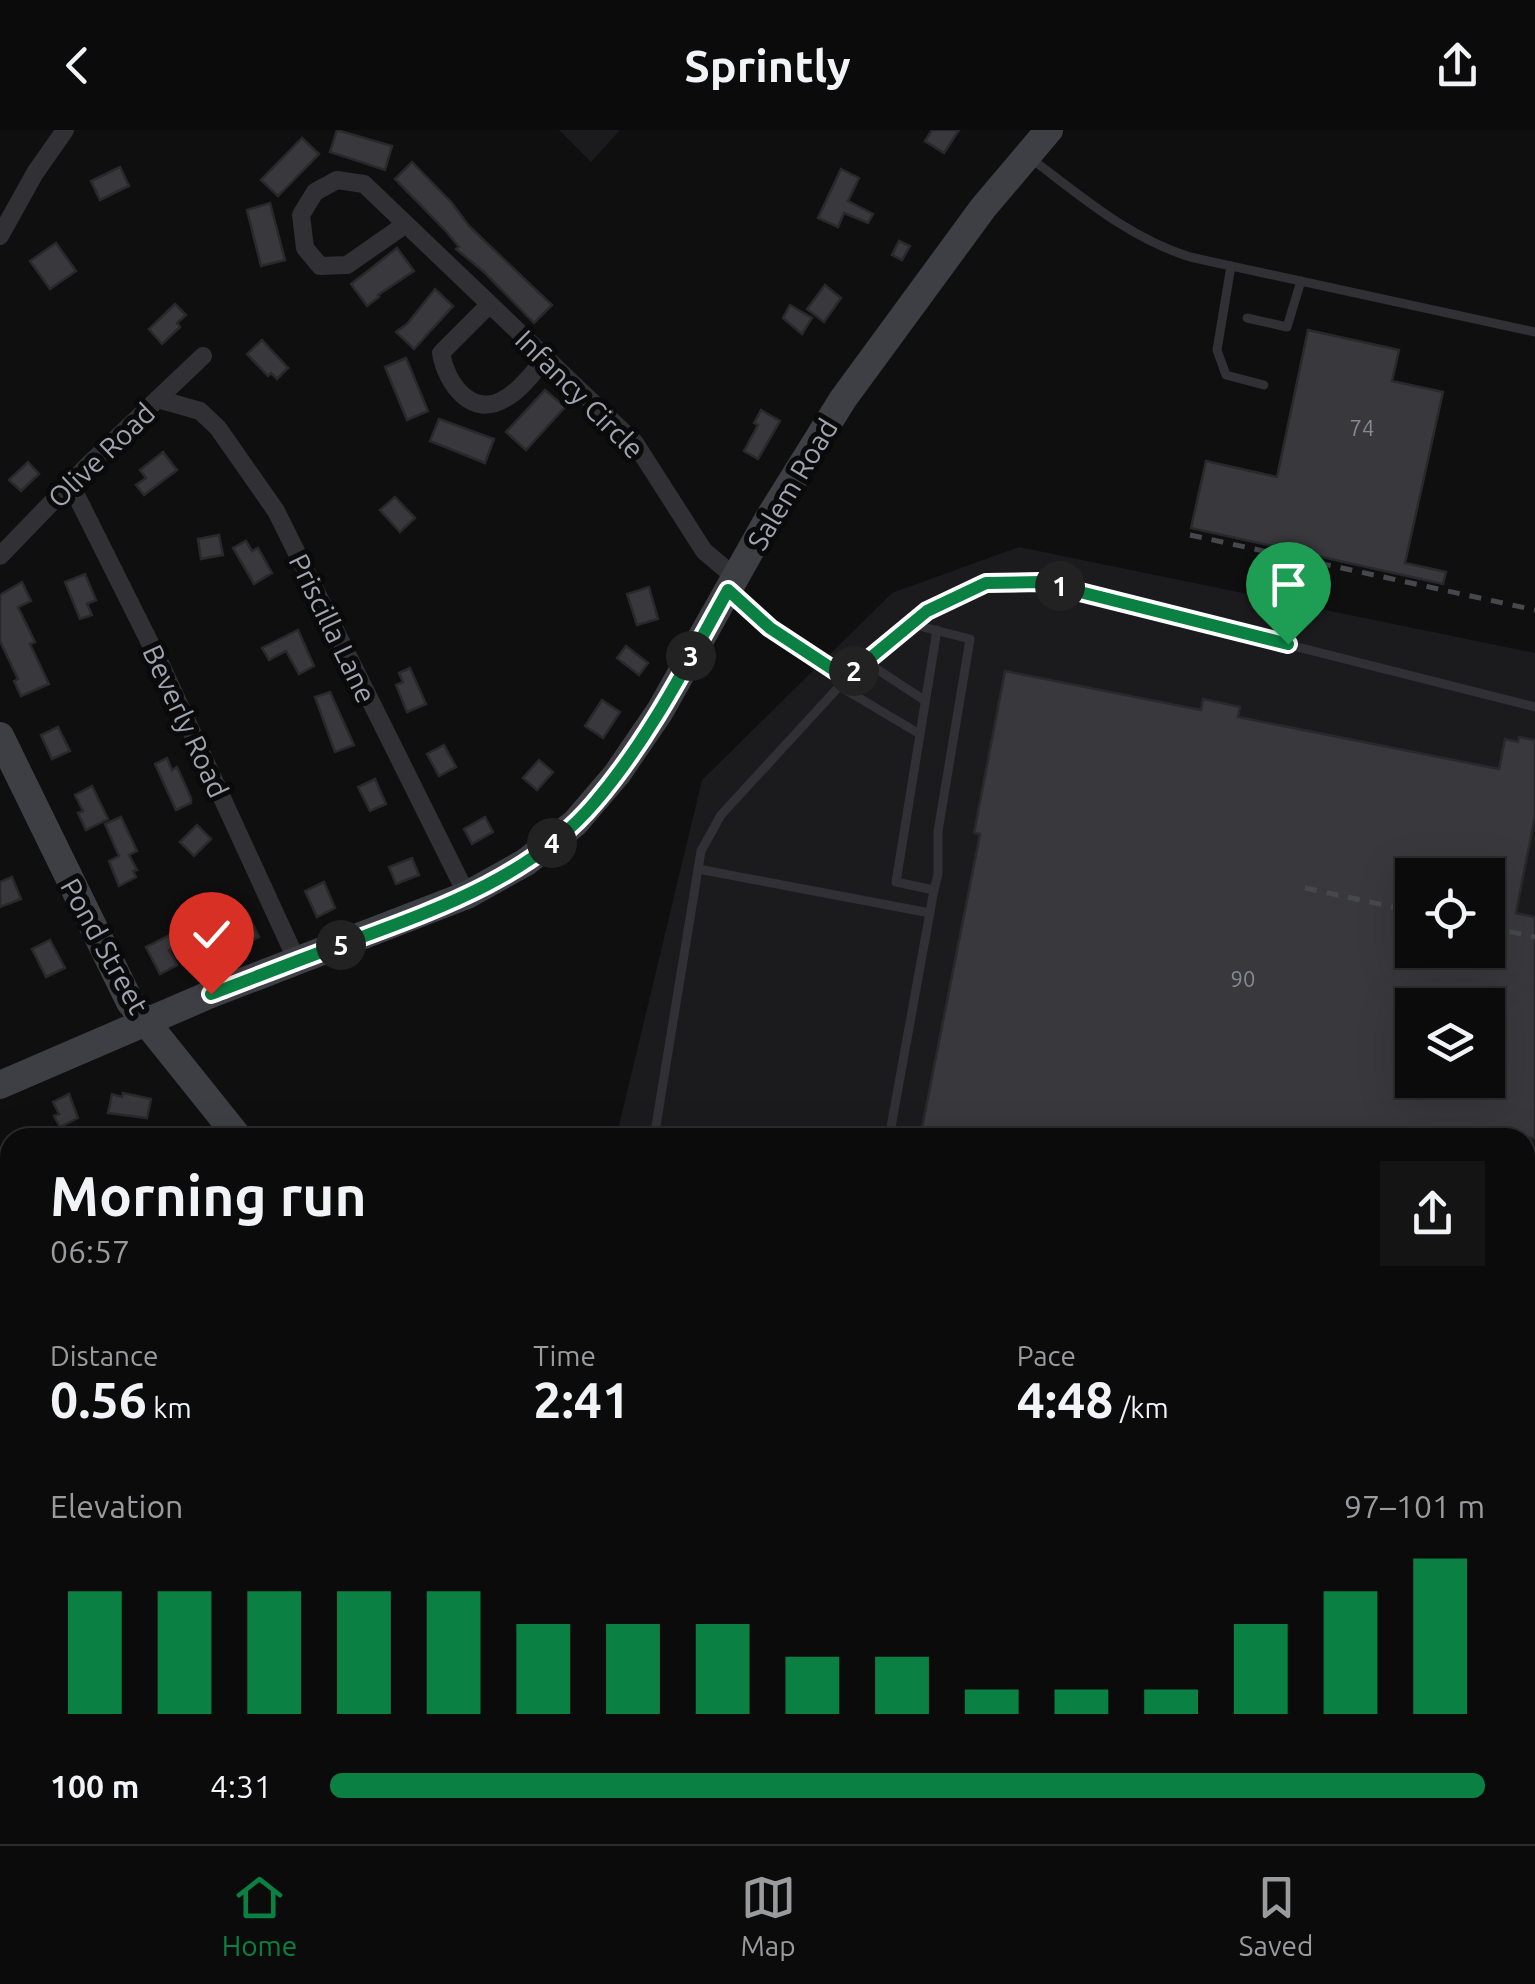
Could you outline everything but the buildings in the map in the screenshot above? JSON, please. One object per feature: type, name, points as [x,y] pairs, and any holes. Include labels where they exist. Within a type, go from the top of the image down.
[{"type":"main road","name":"Salem Road","points":[[0,1084],[146,1021],[467,896],[526,862],[594,804],[660,711],[767,521],[843,400],[921,289],[1049,130]]},
{"type":"main road","name":"Pond Street","points":[[0,736],[130,1002],[230,1128]]},
{"type":"street","points":[[0,236],[66,130]]},
{"type":"street","name":"Infancy Circle","points":[[406,224],[346,265],[320,266],[306,248],[301,215],[315,192],[337,180],[364,184],[406,224],[489,305],[635,443],[704,550],[732,584]]},
{"type":"street","points":[[489,305],[442,352],[444,368],[458,392],[468,400],[493,404],[515,391],[546,358]]},
{"type":"street","name":"Olive Road","points":[[0,556],[203,356]]},
{"type":"street","name":"Priscilla Lane","points":[[158,398],[200,410],[218,428],[276,511],[467,896]]},
{"type":"street","name":"Beverly Road","points":[[70,483],[162,666],[297,961]]},
{"type":"lane","points":[[1026,155],[1126,230],[1156,246],[1535,332]]},
{"type":"lane","points":[[1232,266],[1216,350],[1226,375],[1264,385]]},
{"type":"lane","points":[[1248,318],[1286,327],[1300,281]]},
{"type":"lane","points":[[656,1128],[701,850],[721,815],[843,682],[927,611],[986,583],[1040,582],[1535,707]]},
{"type":"lane","points":[[732,584],[770,628],[918,733]]},
{"type":"lane","points":[[892,1128],[938,874],[938,830],[970,638],[911,624]]},
{"type":"lane","points":[[934,890],[896,882],[937,630]]},
{"type":"lane","points":[[866,662],[924,700]]},
{"type":"lane","points":[[698,869],[930,912]]},
{"type":"shaded area","points":[[559,130],[620,130],[591,162]]},
{"type":"shaded area","points":[[1019,547],[1535,653],[1535,1128],[618,1128],[702,780],[892,593]]},
{"type":"railway","points":[[1190,535],[1535,610]]},
{"type":"railway","points":[[1305,888],[1395,907]]},
{"type":"railway","points":[[1505,931],[1535,937]]},
{"type":"route","points":[[211,994],[467,896],[551,844],[594,804],[617,774],[660,711],[728,590],[770,628],[846,678],[927,611],[986,583],[1040,582],[1288,644]]}]
